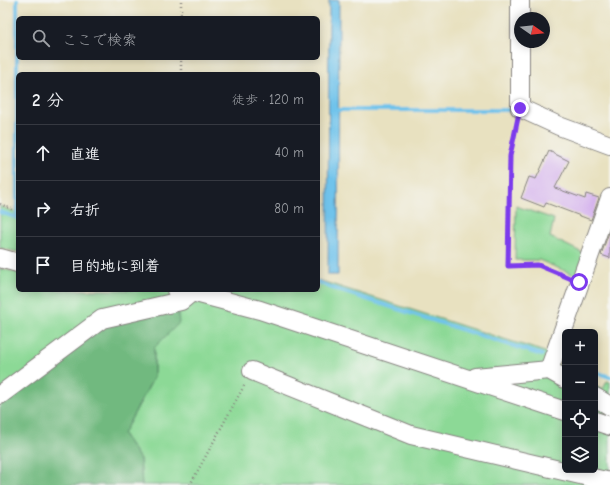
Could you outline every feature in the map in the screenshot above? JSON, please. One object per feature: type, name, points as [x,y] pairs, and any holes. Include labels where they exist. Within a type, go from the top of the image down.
[{"type":"street","points":[[520,0],[520,108],[559,126],[610,145]]},
{"type":"street","points":[[549,370],[610,198]]},
{"type":"street","points":[[0,258],[16,262]]},
{"type":"street","points":[[0,395],[102,319],[181,301],[184,292]]},
{"type":"street","points":[[188,292],[260,310],[562,410]]},
{"type":"street","points":[[468,378],[549,370],[562,377]]},
{"type":"street","points":[[252,371],[411,435],[610,482]]},
{"type":"street","points":[[598,399],[610,406]]},
{"type":"street","points":[[598,422],[610,426]]},
{"type":"path","points":[[181,16],[182,0]]},
{"type":"path","points":[[181,60],[181,72]]},
{"type":"path","points":[[520,108],[510,156],[508,266],[538,265],[579,282]]},
{"type":"path","points":[[0,204],[14,210]]},
{"type":"path","points":[[190,485],[252,371]]},
{"type":"green space","points":[[0,206],[16,212],[16,252],[0,248]]},
{"type":"green space","points":[[516,206],[554,219],[550,237],[585,254],[577,276],[539,260],[515,260]]},
{"type":"green space","points":[[0,268],[16,272],[16,292],[320,292],[320,281],[548,353],[562,370],[562,473],[598,473],[598,388],[603,389],[607,381],[610,382],[610,485],[142,485],[140,459],[123,434],[154,377],[154,348],[179,323],[155,301],[92,313],[89,325],[0,390]]},
{"type":"green space","points":[[177,306],[179,323],[154,348],[154,377],[123,434],[140,459],[142,485],[0,485],[0,402],[102,326]]},
{"type":"water","points":[[329,0],[339,0],[338,275],[328,275]]},
{"type":"building","points":[[549,151],[569,161],[555,188],[585,199],[586,194],[599,198],[591,220],[546,203],[544,207],[521,198],[529,177],[536,179]]},
{"type":"building","points":[[610,229],[610,258],[601,255]]},
{"type":"waterway","points":[[17,0],[17,16]]},
{"type":"waterway","points":[[17,60],[17,72]]},
{"type":"waterway","points":[[338,110],[510,110]]},
{"type":"waterway","points":[[0,212],[16,217]]},
{"type":"waterway","points":[[320,283],[542,355]]},
{"type":"waterway","points":[[598,373],[610,377]]},
{"type":"route","points":[[520,108],[510,156],[508,266],[538,265],[579,282]]}]
